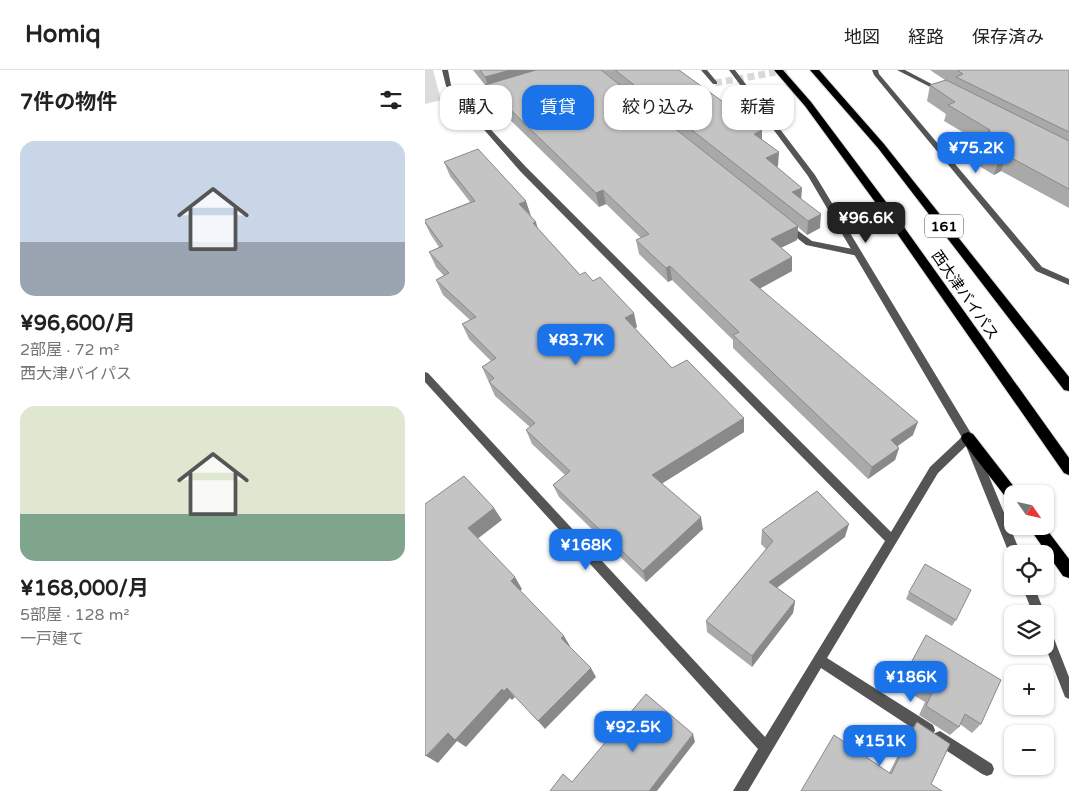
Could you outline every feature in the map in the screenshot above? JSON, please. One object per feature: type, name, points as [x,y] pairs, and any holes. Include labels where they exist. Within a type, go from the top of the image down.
[{"type":"highway","name":"西大津バイパス","points":[[778,70],[808,104],[882,204],[1069,468]]},
{"type":"highway","name":"西大津バイパス","points":[[814,70],[881,146],[1069,386]]},
{"type":"highway","points":[[968,438],[1004,485]]},
{"type":"highway","points":[[1042,535],[1069,571]]},
{"type":"street","points":[[445,70],[449,85]]},
{"type":"street","points":[[704,70],[715,83]]},
{"type":"street","points":[[732,70],[811,175],[968,438],[1011,545]]},
{"type":"street","points":[[875,70],[876,74],[1039,269],[1069,282]]},
{"type":"street","points":[[900,70],[952,97]]},
{"type":"street","points":[[488,130],[523,169],[892,541]]},
{"type":"street","points":[[779,218],[809,243],[858,253]]},
{"type":"street","points":[[425,376],[766,748]]},
{"type":"street","points":[[740,791],[934,470],[968,438]]},
{"type":"street","points":[[1054,654],[1069,693]]},
{"type":"street","points":[[819,660],[987,769]]},
{"type":"shaded area","points":[[425,70],[433,70],[440,100],[425,104]]},
{"type":"building","points":[[480,70],[510,70],[485,77]]},
{"type":"building","points":[[536,70],[601,70],[620,85],[604,85],[604,130],[677,130],[798,226],[771,239],[792,257],[750,280],[918,422],[891,440],[899,448],[872,467],[733,335],[739,332],[670,266],[666,268],[636,240],[649,234],[603,190],[596,193],[531,130],[594,130],[594,85],[522,85],[522,121],[512,111],[512,85],[485,85]]},
{"type":"building","points":[[615,70],[679,70],[700,85],[634,85]]},
{"type":"building","points":[[957,70],[1069,70],[1069,132],[956,77],[963,74]]},
{"type":"building","points":[[946,80],[1069,141],[1069,189],[1006,155],[999,160],[970,143],[991,132],[948,105],[955,102],[930,85]]},
{"type":"building","points":[[712,94],[722,101],[722,130],[762,130],[754,134],[779,152],[766,158],[802,188],[792,192],[821,214],[808,221],[692,130],[712,130]]},
{"type":"building","points":[[478,149],[526,201],[519,204],[536,222],[533,223],[580,275],[585,272],[593,281],[600,277],[634,313],[625,318],[672,368],[687,360],[744,418],[652,475],[701,517],[643,571],[553,485],[570,471],[526,430],[535,423],[489,382],[494,378],[482,367],[496,358],[462,324],[476,317],[436,280],[449,273],[429,252],[443,246],[425,220],[475,201],[444,162]]},
{"type":"building","points":[[464,476],[494,508],[468,528],[515,577],[511,581],[564,636],[561,638],[591,668],[538,721],[507,688],[504,691],[502,689],[455,740],[448,733],[426,756],[425,504]]},
{"type":"building","points":[[817,491],[849,524],[769,582],[795,601],[752,656],[706,621],[773,541],[762,530]]},
{"type":"building","points":[[925,564],[971,590],[956,620],[909,592]]},
{"type":"building","points":[[926,635],[1001,680],[981,724],[965,714],[959,727],[926,706],[932,693],[904,676]]},
{"type":"building","points":[[646,694],[693,734],[649,791],[550,791],[563,774],[572,782]]},
{"type":"building","points":[[917,722],[950,744],[931,784],[942,791],[801,791],[834,735],[891,774]]},
{"type":"tunnel","points":[[715,83],[788,70]]}]
